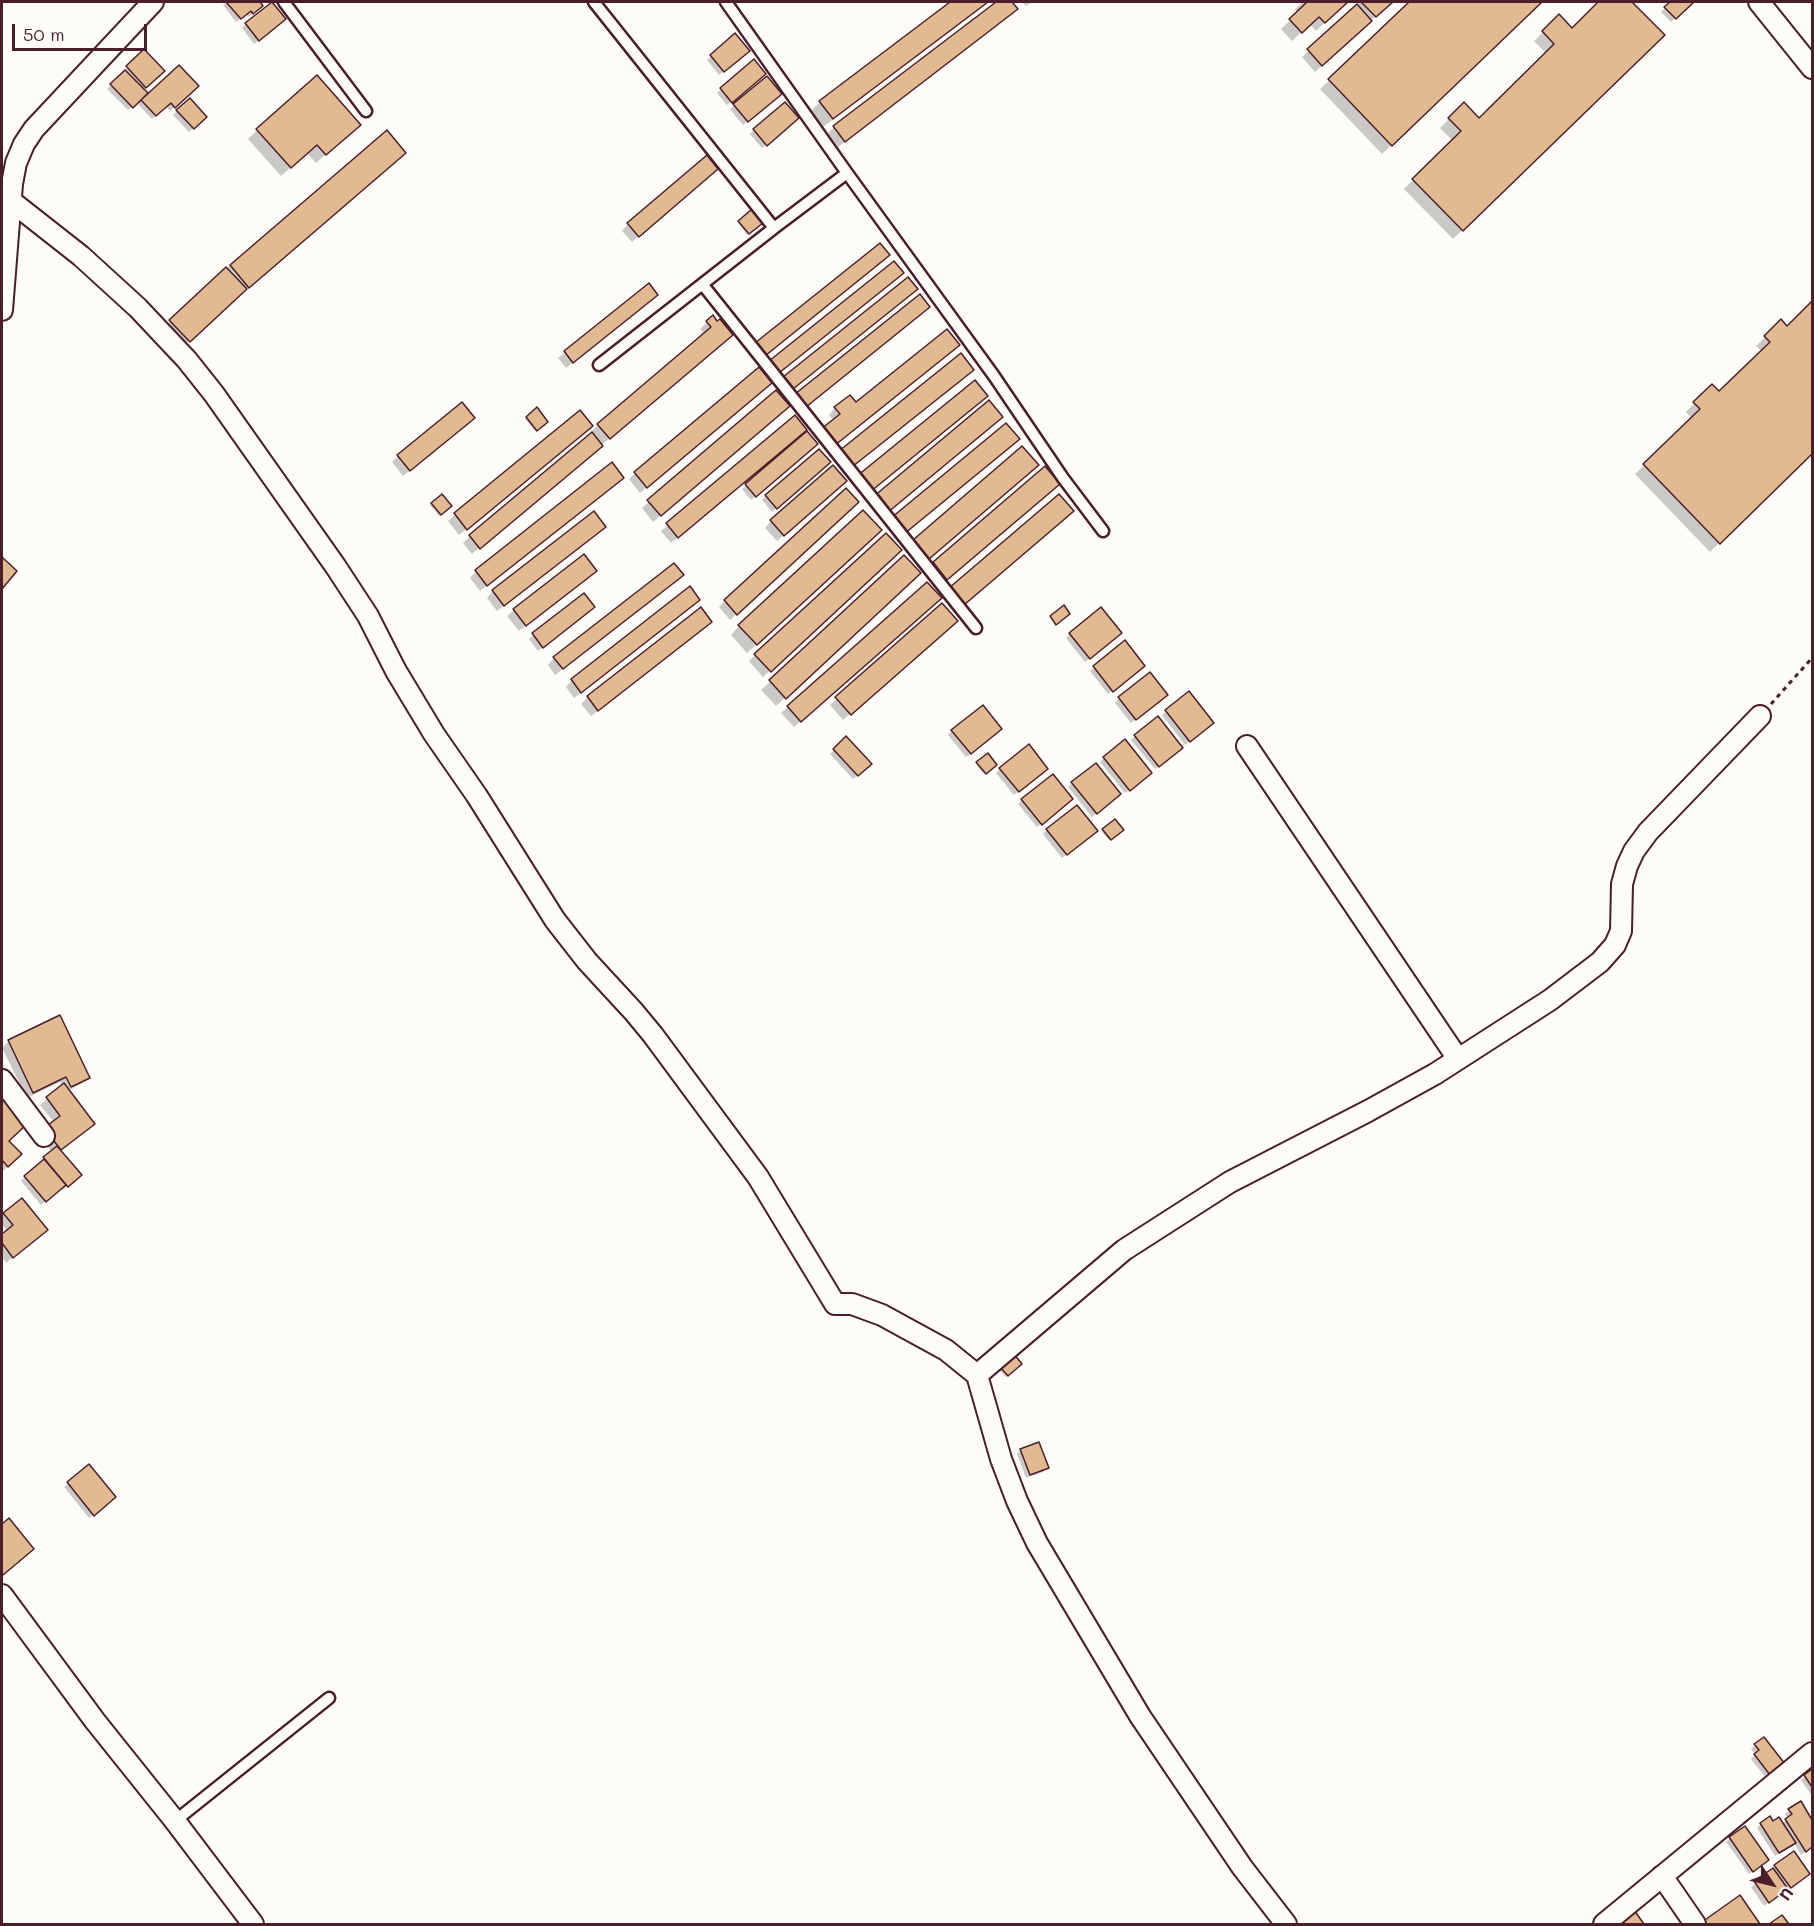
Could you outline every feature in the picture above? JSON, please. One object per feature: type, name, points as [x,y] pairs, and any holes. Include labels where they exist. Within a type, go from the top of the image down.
[{"type":"street","points":[[2,310],[12,184],[16,164],[24,144],[34,129],[153,2]]},
{"type":"street","points":[[1759,2],[1812,68]]},
{"type":"street","points":[[11,201],[81,256],[138,308],[187,360],[214,394],[330,558],[368,616],[428,725],[490,814],[555,920],[587,961],[640,1020],[758,1177],[835,1304],[852,1305],[882,1315],[946,1350],[977,1375],[1001,1459],[1017,1501],[1037,1543],[1146,1726],[1242,1867],[1286,1924]]},
{"type":"street","points":[[977,1375],[1124,1250],[1230,1182],[1368,1112],[1458,1059],[1550,1000],[1609,954],[1621,932],[1622,884],[1634,851],[1648,832],[1760,716]]},
{"type":"street","points":[[1247,746],[1458,1059]]},
{"type":"street","points":[[2,1080],[44,1136]]},
{"type":"street","points":[[2,1594],[95,1721],[253,1924]]},
{"type":"street","points":[[1604,1924],[1812,1753]]},
{"type":"street","points":[[1662,1876],[1695,1924]]},
{"type":"lane","points":[[284,2],[366,111]]},
{"type":"lane","points":[[594,2],[774,228]]},
{"type":"lane","points":[[726,2],[994,376],[1063,478],[1103,531]]},
{"type":"lane","points":[[599,365],[847,173]]},
{"type":"lane","points":[[703,285],[976,628]]},
{"type":"lane","points":[[175,1821],[329,1698]]},
{"type":"path","points":[[1760,716],[1812,658]]},
{"type":"building","points":[[226,2],[262,2],[263,6],[253,14],[251,11],[241,19]]},
{"type":"building","points":[[272,2],[286,19],[259,41],[245,23]]},
{"type":"building","points":[[950,2],[988,2],[833,119],[819,101]]},
{"type":"building","points":[[996,2],[1012,2],[1018,9],[845,142],[833,126]]},
{"type":"building","points":[[1305,2],[1348,2],[1325,23],[1319,17],[1302,33],[1289,19]]},
{"type":"building","points":[[1361,2],[1393,2],[1376,17]]},
{"type":"building","points":[[1409,2],[1542,2],[1392,146],[1328,79]]},
{"type":"building","points":[[1598,2],[1632,2],[1665,35],[1463,231],[1412,179],[1461,131],[1448,118],[1464,102],[1479,118],[1554,44],[1542,31],[1559,14],[1572,28]]},
{"type":"building","points":[[1670,2],[1694,2],[1676,19],[1664,7]]},
{"type":"building","points":[[1357,4],[1372,21],[1322,66],[1307,49]]},
{"type":"building","points":[[735,33],[750,51],[724,72],[710,55]]},
{"type":"building","points":[[144,49],[165,71],[146,88],[126,66]]},
{"type":"building","points":[[754,59],[766,74],[732,103],[720,88]]},
{"type":"building","points":[[179,65],[199,86],[175,108],[171,103],[156,116],[141,100]]},
{"type":"building","points":[[125,70],[148,93],[133,108],[110,84]]},
{"type":"building","points":[[317,75],[361,125],[326,155],[317,145],[291,168],[256,129]]},
{"type":"building","points":[[767,76],[782,94],[748,122],[733,104]]},
{"type":"building","points":[[190,98],[207,117],[194,129],[176,110]]},
{"type":"building","points":[[785,102],[799,118],[767,146],[753,129]]},
{"type":"building","points":[[387,130],[406,153],[249,288],[230,265]]},
{"type":"building","points":[[707,155],[718,169],[639,237],[627,223]]},
{"type":"building","points":[[752,209],[763,223],[749,234],[738,221]]},
{"type":"building","points":[[880,243],[890,255],[765,356],[755,343]]},
{"type":"building","points":[[894,261],[904,273],[779,373],[769,361]]},
{"type":"building","points":[[226,267],[247,289],[190,342],[169,320]]},
{"type":"building","points":[[908,277],[918,289],[793,389],[783,377]]},
{"type":"building","points":[[649,283],[658,295],[573,363],[564,351]]},
{"type":"building","points":[[920,294],[930,307],[806,407],[795,394]]},
{"type":"building","points":[[1812,301],[1812,454],[1720,544],[1643,464],[1700,409],[1693,402],[1712,384],[1719,391],[1770,342],[1764,336],[1781,319],[1787,326]]},
{"type":"building","points":[[713,315],[717,321],[720,319],[733,335],[610,439],[597,424],[711,327],[706,321]]},
{"type":"building","points":[[947,329],[960,345],[834,446],[821,429],[840,414],[834,407],[850,395],[856,402]]},
{"type":"building","points":[[961,353],[974,370],[852,467],[839,451]]},
{"type":"building","points":[[759,367],[772,383],[647,488],[634,472]]},
{"type":"building","points":[[975,380],[988,396],[870,492],[857,476]]},
{"type":"building","points":[[776,390],[790,406],[661,516],[647,500]]},
{"type":"building","points":[[989,400],[1003,417],[887,513],[873,497]]},
{"type":"building","points":[[462,402],[475,418],[410,471],[397,455]]},
{"type":"building","points":[[537,407],[548,422],[537,431],[526,417]]},
{"type":"building","points":[[580,410],[593,426],[467,530],[454,513]]},
{"type":"building","points":[[795,415],[807,430],[678,538],[666,523]]},
{"type":"building","points":[[1006,423],[1020,439],[904,534],[891,518]]},
{"type":"building","points":[[807,431],[818,444],[756,497],[745,484]]},
{"type":"building","points":[[592,432],[603,446],[480,549],[469,535]]},
{"type":"building","points":[[1022,446],[1039,465],[929,559],[913,540]]},
{"type":"building","points":[[819,449],[831,462],[777,509],[765,495]]},
{"type":"building","points":[[612,462],[624,478],[487,586],[475,570]]},
{"type":"building","points":[[833,465],[847,481],[784,536],[770,520]]},
{"type":"building","points":[[1045,466],[1060,484],[947,580],[933,562]]},
{"type":"building","points":[[846,488],[859,502],[737,615],[724,600]]},
{"type":"building","points":[[442,494],[452,506],[441,515],[431,503]]},
{"type":"building","points":[[1059,494],[1074,511],[964,605],[949,588]]},
{"type":"building","points":[[863,510],[882,530],[757,645],[738,625]]},
{"type":"building","points":[[594,511],[606,527],[504,606],[492,590]]},
{"type":"building","points":[[886,533],[902,550],[771,672],[754,654]]},
{"type":"building","points":[[584,554],[597,571],[526,626],[513,609]]},
{"type":"building","points":[[904,555],[921,573],[786,699],[769,680]]},
{"type":"building","points":[[2,557],[17,571],[2,589]]},
{"type":"building","points":[[674,563],[684,575],[563,669],[553,657]]},
{"type":"building","points":[[927,582],[942,598],[801,722],[787,706]]},
{"type":"building","points":[[690,586],[700,600],[581,693],[571,679]]},
{"type":"building","points":[[584,593],[595,607],[543,648],[532,633]]},
{"type":"building","points":[[942,603],[958,621],[851,715],[835,697]]},
{"type":"building","points":[[1064,605],[1070,614],[1056,625],[1050,616]]},
{"type":"building","points":[[701,607],[712,622],[598,711],[587,696]]},
{"type":"building","points":[[1101,607],[1122,633],[1090,659],[1069,633]]},
{"type":"building","points":[[1125,640],[1145,666],[1113,692],[1093,666]]},
{"type":"building","points":[[1150,672],[1168,695],[1136,720],[1118,697]]},
{"type":"building","points":[[1189,691],[1214,723],[1190,742],[1165,710]]},
{"type":"building","points":[[983,705],[1002,729],[971,754],[951,730]]},
{"type":"building","points":[[1158,716],[1183,748],[1159,767],[1134,735]]},
{"type":"building","points":[[846,736],[872,764],[858,776],[833,749]]},
{"type":"building","points":[[1125,739],[1152,773],[1130,791],[1103,757]]},
{"type":"building","points":[[1029,744],[1048,769],[1019,792],[999,768]]},
{"type":"building","points":[[988,753],[997,765],[986,774],[976,762]]},
{"type":"building","points":[[1096,763],[1121,794],[1097,814],[1071,782]]},
{"type":"building","points":[[1053,774],[1073,799],[1042,825],[1021,799]]},
{"type":"building","points":[[1077,805],[1098,831],[1067,855],[1046,829]]},
{"type":"building","points":[[1115,819],[1124,830],[1111,840],[1102,829]]},
{"type":"building","points":[[60,1015],[90,1078],[71,1087],[66,1077],[33,1093],[8,1040]]},
{"type":"building","points":[[64,1083],[95,1124],[61,1150],[44,1128],[60,1116],[46,1097]]},
{"type":"building","points":[[5,1099],[28,1123],[9,1141],[22,1154],[8,1167],[2,1160],[2,1102]]},
{"type":"building","points":[[57,1146],[82,1175],[68,1187],[43,1157]]},
{"type":"building","points":[[44,1159],[66,1185],[46,1202],[24,1176]]},
{"type":"building","points":[[22,1198],[48,1230],[13,1258],[2,1243],[2,1234],[13,1225],[3,1213]]},
{"type":"building","points":[[1014,1354],[1022,1364],[1008,1376],[999,1366]]},
{"type":"building","points":[[1039,1442],[1049,1468],[1030,1475],[1020,1449]]},
{"type":"building","points":[[89,1464],[116,1497],[94,1516],[67,1482]]},
{"type":"building","points":[[9,1518],[34,1549],[3,1575],[2,1524]]},
{"type":"building","points":[[1764,1737],[1785,1764],[1770,1775],[1754,1754],[1759,1750],[1754,1744]]},
{"type":"building","points":[[1812,1769],[1812,1787],[1804,1775]]},
{"type":"building","points":[[1801,1801],[1812,1820],[1812,1847],[1806,1852],[1785,1819],[1792,1814],[1788,1809]]},
{"type":"building","points":[[1770,1816],[1773,1821],[1779,1817],[1796,1843],[1779,1853],[1760,1823]]},
{"type":"building","points":[[1745,1826],[1769,1860],[1753,1872],[1729,1837]]},
{"type":"building","points":[[1794,1851],[1810,1874],[1791,1888],[1774,1865]]},
{"type":"building","points":[[1773,1868],[1788,1889],[1769,1903],[1754,1881]]},
{"type":"building","points":[[1740,1895],[1760,1924],[1704,1924],[1702,1922]]},
{"type":"building","points":[[1634,1910],[1644,1924],[1614,1924]]},
{"type":"building","points":[[1782,1915],[1789,1924],[1769,1924]]}]
